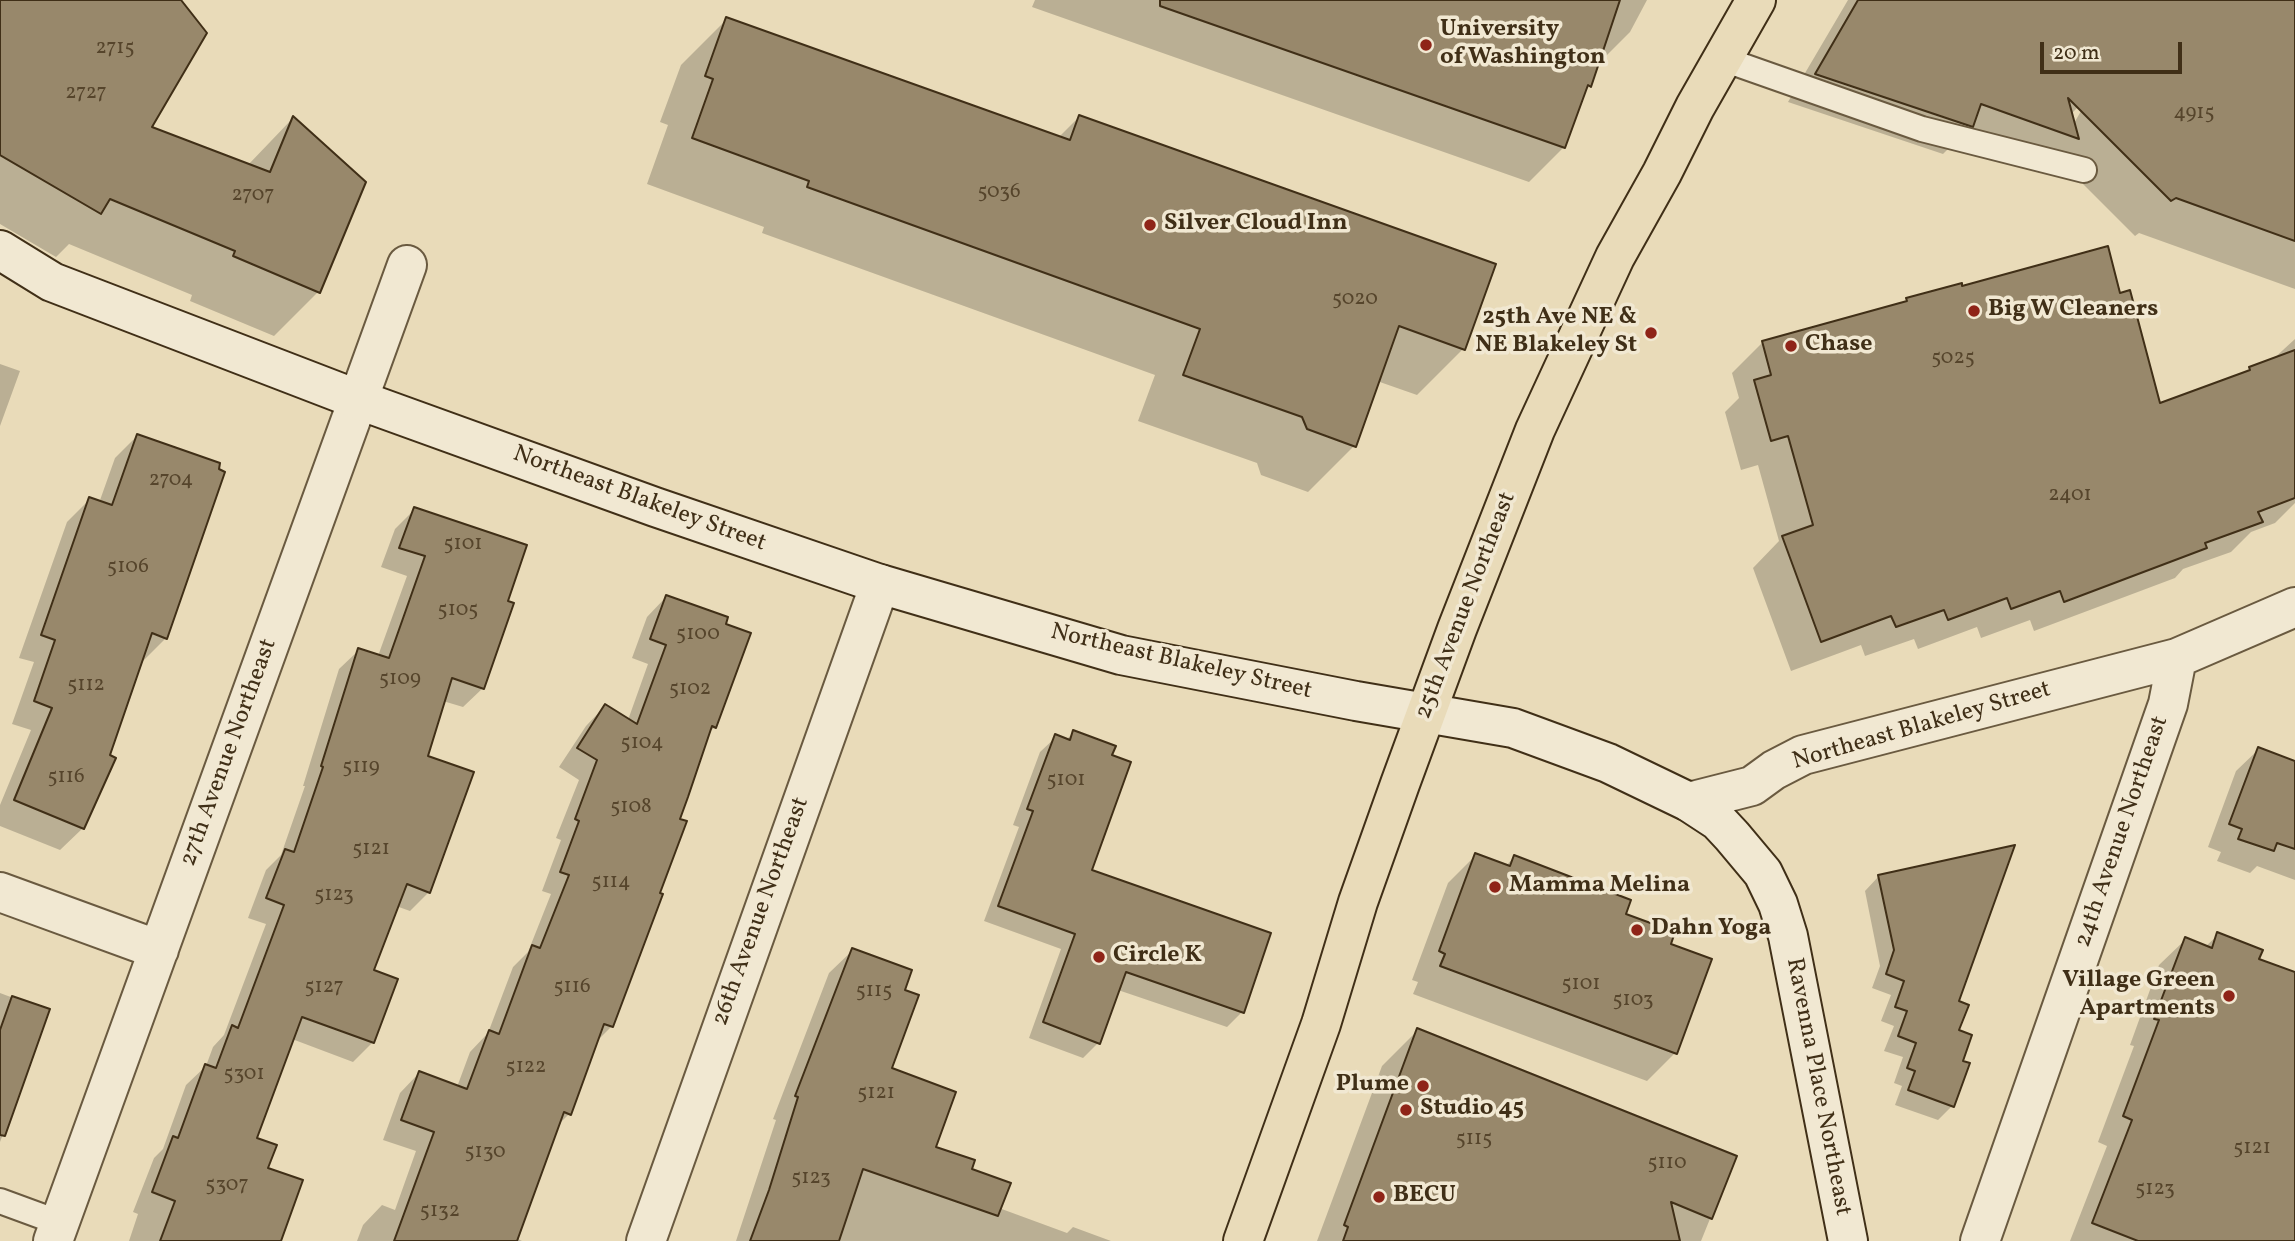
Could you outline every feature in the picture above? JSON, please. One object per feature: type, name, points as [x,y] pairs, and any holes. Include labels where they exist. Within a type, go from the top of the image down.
[{"type":"main road","name":"25th Avenue Northeast","points":[[1243,1241],[1321,1024],[1358,902],[1426,713],[1530,442],[1615,257],[1756,0]]},
{"type":"street","name":"Northeast Blakeley Street","points":[[0,250],[52,282],[359,400],[880,584],[1121,655],[1317,694],[1513,728],[1608,763],[1689,802],[1752,786],[1774,770],[1803,755],[2177,658],[2295,607]]},
{"type":"street","name":"27th Avenue Northeast","points":[[56,1232],[407,265]]},
{"type":"street","name":"26th Avenue Northeast","points":[[646,1241],[880,584]]},
{"type":"street","name":"24th Avenue Northeast","points":[[1980,1241],[2168,704],[2177,658]]},
{"type":"street","name":"Ravenna Place Northeast","points":[[1689,802],[1718,821],[1732,836],[1763,873],[1778,904],[1788,936],[1848,1241]]},
{"type":"street","points":[[0,892],[159,950]]},
{"type":"lane","points":[[1723,59],[1922,129],[2084,170]]},
{"type":"lane","points":[[0,1201],[56,1232]]},
{"type":"building","points":[[0,0],[181,0],[207,33],[152,127],[270,172],[293,116],[366,182],[320,293],[233,256],[235,251],[110,199],[101,214],[0,155]]},
{"type":"building","name":"University of Washington","points":[[1160,0],[1620,0],[1591,87],[1588,85],[1565,148],[1160,6]]},
{"type":"building","points":[[1858,0],[2295,0],[2295,241],[2176,198],[2171,201],[2068,98],[2079,139],[1981,104],[1973,127],[1815,74]]},
{"type":"building","name":"Silver Cloud Inn","points":[[726,17],[1070,140],[1079,115],[1496,264],[1465,350],[1399,326],[1356,447],[1307,429],[1302,417],[1183,375],[1200,329],[807,187],[809,181],[692,138],[713,79],[705,76]]},
{"type":"building","points":[[2108,246],[2120,293],[2130,290],[2160,403],[2250,370],[2249,367],[2295,350],[2295,498],[2258,512],[2263,522],[2205,543],[2207,548],[2064,602],[2060,591],[2011,609],[2007,598],[1948,620],[1944,610],[1896,627],[1891,616],[1821,642],[1782,536],[1813,525],[1788,436],[1771,441],[1754,380],[1771,375],[1762,341],[1907,301],[1906,298],[1962,283],[1962,286]]},
{"type":"building","points":[[137,434],[220,463],[219,469],[225,472],[167,639],[152,633],[110,755],[116,758],[84,829],[14,800],[52,708],[34,701],[55,640],[41,635],[89,497],[112,505]]},
{"type":"building","points":[[414,507],[527,545],[508,601],[514,603],[484,689],[452,678],[428,756],[474,772],[430,893],[407,884],[374,970],[398,979],[374,1043],[302,1017],[257,1138],[277,1145],[268,1168],[303,1180],[281,1241],[160,1241],[175,1201],[152,1192],[173,1136],[178,1138],[205,1064],[216,1068],[232,1025],[238,1028],[284,905],[266,898],[285,849],[294,852],[323,767],[321,766],[358,648],[389,658],[425,556],[399,548]]},
{"type":"building","points":[[666,595],[728,617],[726,624],[751,633],[716,728],[712,726],[680,819],[687,821],[660,893],[663,894],[613,1027],[604,1024],[571,1115],[564,1112],[517,1241],[394,1241],[434,1132],[401,1120],[419,1071],[467,1089],[489,1030],[499,1034],[532,945],[540,948],[569,875],[560,872],[579,821],[575,819],[597,760],[577,748],[605,704],[637,724],[666,645],[650,639]]},
{"type":"building","points":[[1073,730],[1116,746],[1112,755],[1131,762],[1092,870],[1271,933],[1244,1013],[1126,972],[1100,1044],[1043,1022],[1075,934],[998,906],[1033,811],[1027,809],[1055,734],[1070,740]]},
{"type":"building","points":[[2258,747],[2295,761],[2295,849],[2277,843],[2274,851],[2238,839],[2242,829],[2229,824]]},
{"type":"building","points":[[2015,845],[1959,1001],[1969,1005],[1959,1030],[1972,1035],[1963,1061],[1970,1063],[1954,1107],[1908,1090],[1915,1071],[1907,1068],[1916,1043],[1898,1036],[1907,1011],[1895,1007],[1904,981],[1886,974],[1894,950],[1878,875]]},
{"type":"building","points":[[1475,853],[1510,866],[1514,855],[1631,900],[1626,914],[1675,932],[1671,944],[1712,959],[1677,1054],[1440,966],[1445,954],[1439,951]]},
{"type":"building","points":[[2217,932],[2263,950],[2259,959],[2295,972],[2295,1241],[2138,1241],[2092,1223],[2132,1120],[2123,1116],[2159,1020],[2154,1019],[2185,937],[2212,948]]},
{"type":"building","points":[[852,948],[912,970],[905,990],[919,995],[892,1068],[956,1092],[936,1147],[975,1160],[972,1169],[1011,1183],[998,1216],[863,1169],[839,1241],[750,1241],[798,1097],[795,1096]]},
{"type":"building","points":[[12,996],[50,1009],[5,1136],[0,1135],[0,1030]]},
{"type":"building","points":[[1417,1028],[1737,1156],[1712,1219],[1671,1202],[1680,1241],[1343,1241],[1348,1227],[1344,1225]]},
{"type":"place","name":"University of Washington","points":[[1426,45]]},
{"type":"place","name":"Silver Cloud Inn","points":[[1150,225]]},
{"type":"place","name":"Big W Cleaners","points":[[1974,311]]},
{"type":"place","name":"25th Ave NE & NE Blakeley St","points":[[1651,333]]},
{"type":"place","name":"Chase","points":[[1791,346]]},
{"type":"place","name":"Mamma Melina","points":[[1495,887]]},
{"type":"place","name":"Dahn Yoga","points":[[1637,930]]},
{"type":"place","name":"Circle K","points":[[1099,957]]},
{"type":"place","name":"Village Green Apartments","points":[[2229,996]]},
{"type":"place","name":"Plume","points":[[1423,1086]]},
{"type":"place","name":"Studio 45","points":[[1406,1110]]},
{"type":"place","name":"BECU","points":[[1379,1197]]}]
